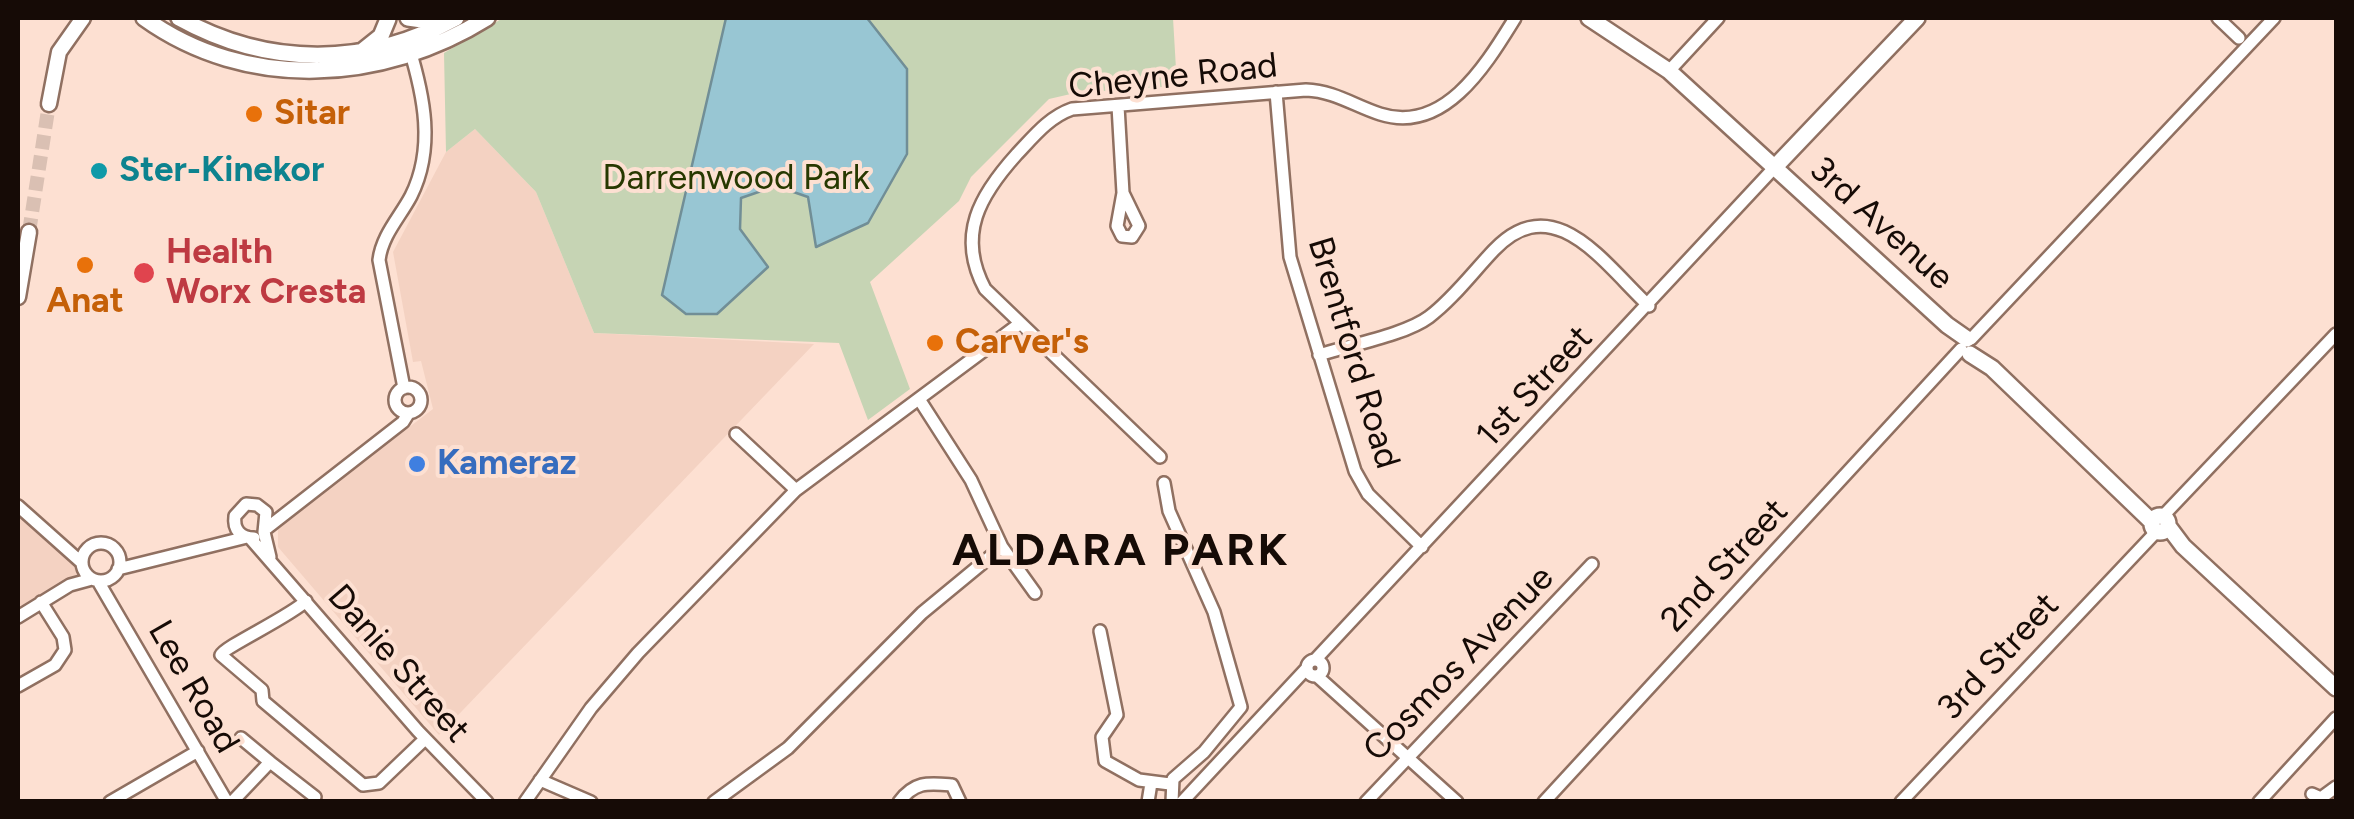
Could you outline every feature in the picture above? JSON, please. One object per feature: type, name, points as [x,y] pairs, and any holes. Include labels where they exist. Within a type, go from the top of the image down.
[{"type":"main road","points":[[144,18],[200,48],[254,65],[322,71],[406,49],[487,18]]},
{"type":"main road","points":[[180,18],[212,34],[276,53],[358,54],[406,49],[451,20]]},
{"type":"main road","points":[[408,18],[451,20]]},
{"type":"main road","name":"3rd Avenue","points":[[1589,18],[1669,71],[2336,688]]},
{"type":"main road","points":[[1774,168],[1916,18]]},
{"type":"main road","points":[[358,54],[381,36],[388,19]]},
{"type":"street","points":[[48,104],[59,52],[83,18]]},
{"type":"street","name":"Cheyne Road","points":[[1160,457],[984,289],[974,266],[971,240],[981,198],[1056,116],[1072,109],[1320,91],[1390,116],[1425,114],[1463,90],[1482,70],[1515,18]]},
{"type":"street","points":[[1669,71],[1718,18]]},
{"type":"street","points":[[2218,18],[2238,38]]},
{"type":"street","name":"2nd Street","points":[[1544,802],[2274,18]]},
{"type":"street","points":[[406,49],[425,113],[424,155],[410,196],[378,260],[404,388],[395,403],[408,414]]},
{"type":"street","name":"Brentford Road","points":[[1276,92],[1290,257],[1319,355],[1363,489],[1422,547]]},
{"type":"street","points":[[1118,106],[1123,193]]},
{"type":"street","name":"1st Street","points":[[1182,802],[1291,688],[1316,669],[1333,643],[1774,168]]},
{"type":"street","points":[[1319,355],[1422,321],[1506,237],[1529,226],[1553,226],[1573,234],[1648,306]]},
{"type":"street","points":[[18,296],[29,232]]},
{"type":"street","points":[[525,802],[638,653],[796,490],[1018,325]]},
{"type":"street","name":"3rd Street","points":[[1901,802],[2336,334]]},
{"type":"street","points":[[18,616],[89,573],[115,573],[144,561],[209,543],[248,538],[266,530],[419,408],[422,400],[415,389],[404,388]]},
{"type":"street","points":[[918,400],[971,480],[1002,547],[1035,593]]},
{"type":"street","points":[[736,434],[796,490]]},
{"type":"street","points":[[1100,631],[1117,715],[1102,736],[1102,756],[1108,765],[1152,784],[1170,784],[1241,707],[1214,612],[1166,503],[1164,482]]},
{"type":"street","points":[[209,543],[234,520],[241,507],[298,501]]},
{"type":"street","points":[[257,505],[266,512],[266,530]]},
{"type":"street","name":"Lee Road","points":[[18,506],[54,537],[112,600],[230,802]]},
{"type":"street","points":[[234,520],[238,532],[248,538]]},
{"type":"street","name":"Danie Street","points":[[266,530],[271,561]]},
{"type":"street","points":[[54,537],[90,547],[107,544],[116,552],[144,561]]},
{"type":"street","name":"Danie Street","points":[[248,538],[487,802]]},
{"type":"street","points":[[89,573],[90,547]]},
{"type":"street","points":[[714,802],[788,748],[922,612],[1002,547]]},
{"type":"street","name":"Lee Road","points":[[112,600],[116,552]]},
{"type":"street","name":"Cosmos Avenue","points":[[1366,802],[1592,564]]},
{"type":"street","points":[[306,601],[278,624],[226,646],[221,655],[262,690],[263,701],[363,785],[379,783],[426,739]]},
{"type":"street","points":[[18,686],[63,658],[63,638],[41,602]]},
{"type":"street","points":[[1316,669],[1457,802]]},
{"type":"street","points":[[2258,802],[2336,718]]},
{"type":"street","points":[[241,738],[315,797]]},
{"type":"street","points":[[110,802],[198,751]]},
{"type":"street","points":[[230,802],[270,762]]},
{"type":"street","points":[[540,780],[591,802]]},
{"type":"street","points":[[899,802],[908,790],[925,782],[952,785],[960,802]]},
{"type":"street","points":[[1148,802],[1152,784]]},
{"type":"street","points":[[1170,784],[1172,802]]},
{"type":"street","points":[[2312,794],[2321,798],[2336,787]]},
{"type":"shaded area","points":[[475,129],[536,192],[594,333],[814,344],[439,735],[278,547],[278,527],[433,409],[421,361],[413,362],[393,252],[446,152]]},
{"type":"shaded area","points":[[18,511],[90,576],[18,616]]},
{"type":"green space","name":"Darrenwood Park","points":[[503,18],[1173,18],[1177,86],[1075,93],[1049,99],[971,177],[959,201],[870,282],[910,389],[868,420],[839,343],[594,333],[536,192],[475,129],[446,152],[444,53]]},
{"type":"water","points":[[726,18],[867,18],[907,69],[907,154],[868,223],[816,247],[808,197],[776,186],[741,198],[740,229],[768,267],[717,314],[686,314],[662,295]]},
{"type":"tunnel","points":[[29,232],[49,104]]},
{"type":"place","name":"Sitar","points":[[254,114]]},
{"type":"place","name":"Ster-Kinekor","points":[[99,171]]},
{"type":"place","name":"Anat","points":[[85,265]]},
{"type":"place","name":"Health Worx Cresta","points":[[144,273]]},
{"type":"place","name":"Carver's","points":[[935,343]]},
{"type":"place","name":"Kameraz","points":[[417,464]]},
{"type":"district","name":"ALDARA PARK","points":[[1121,552]]}]
